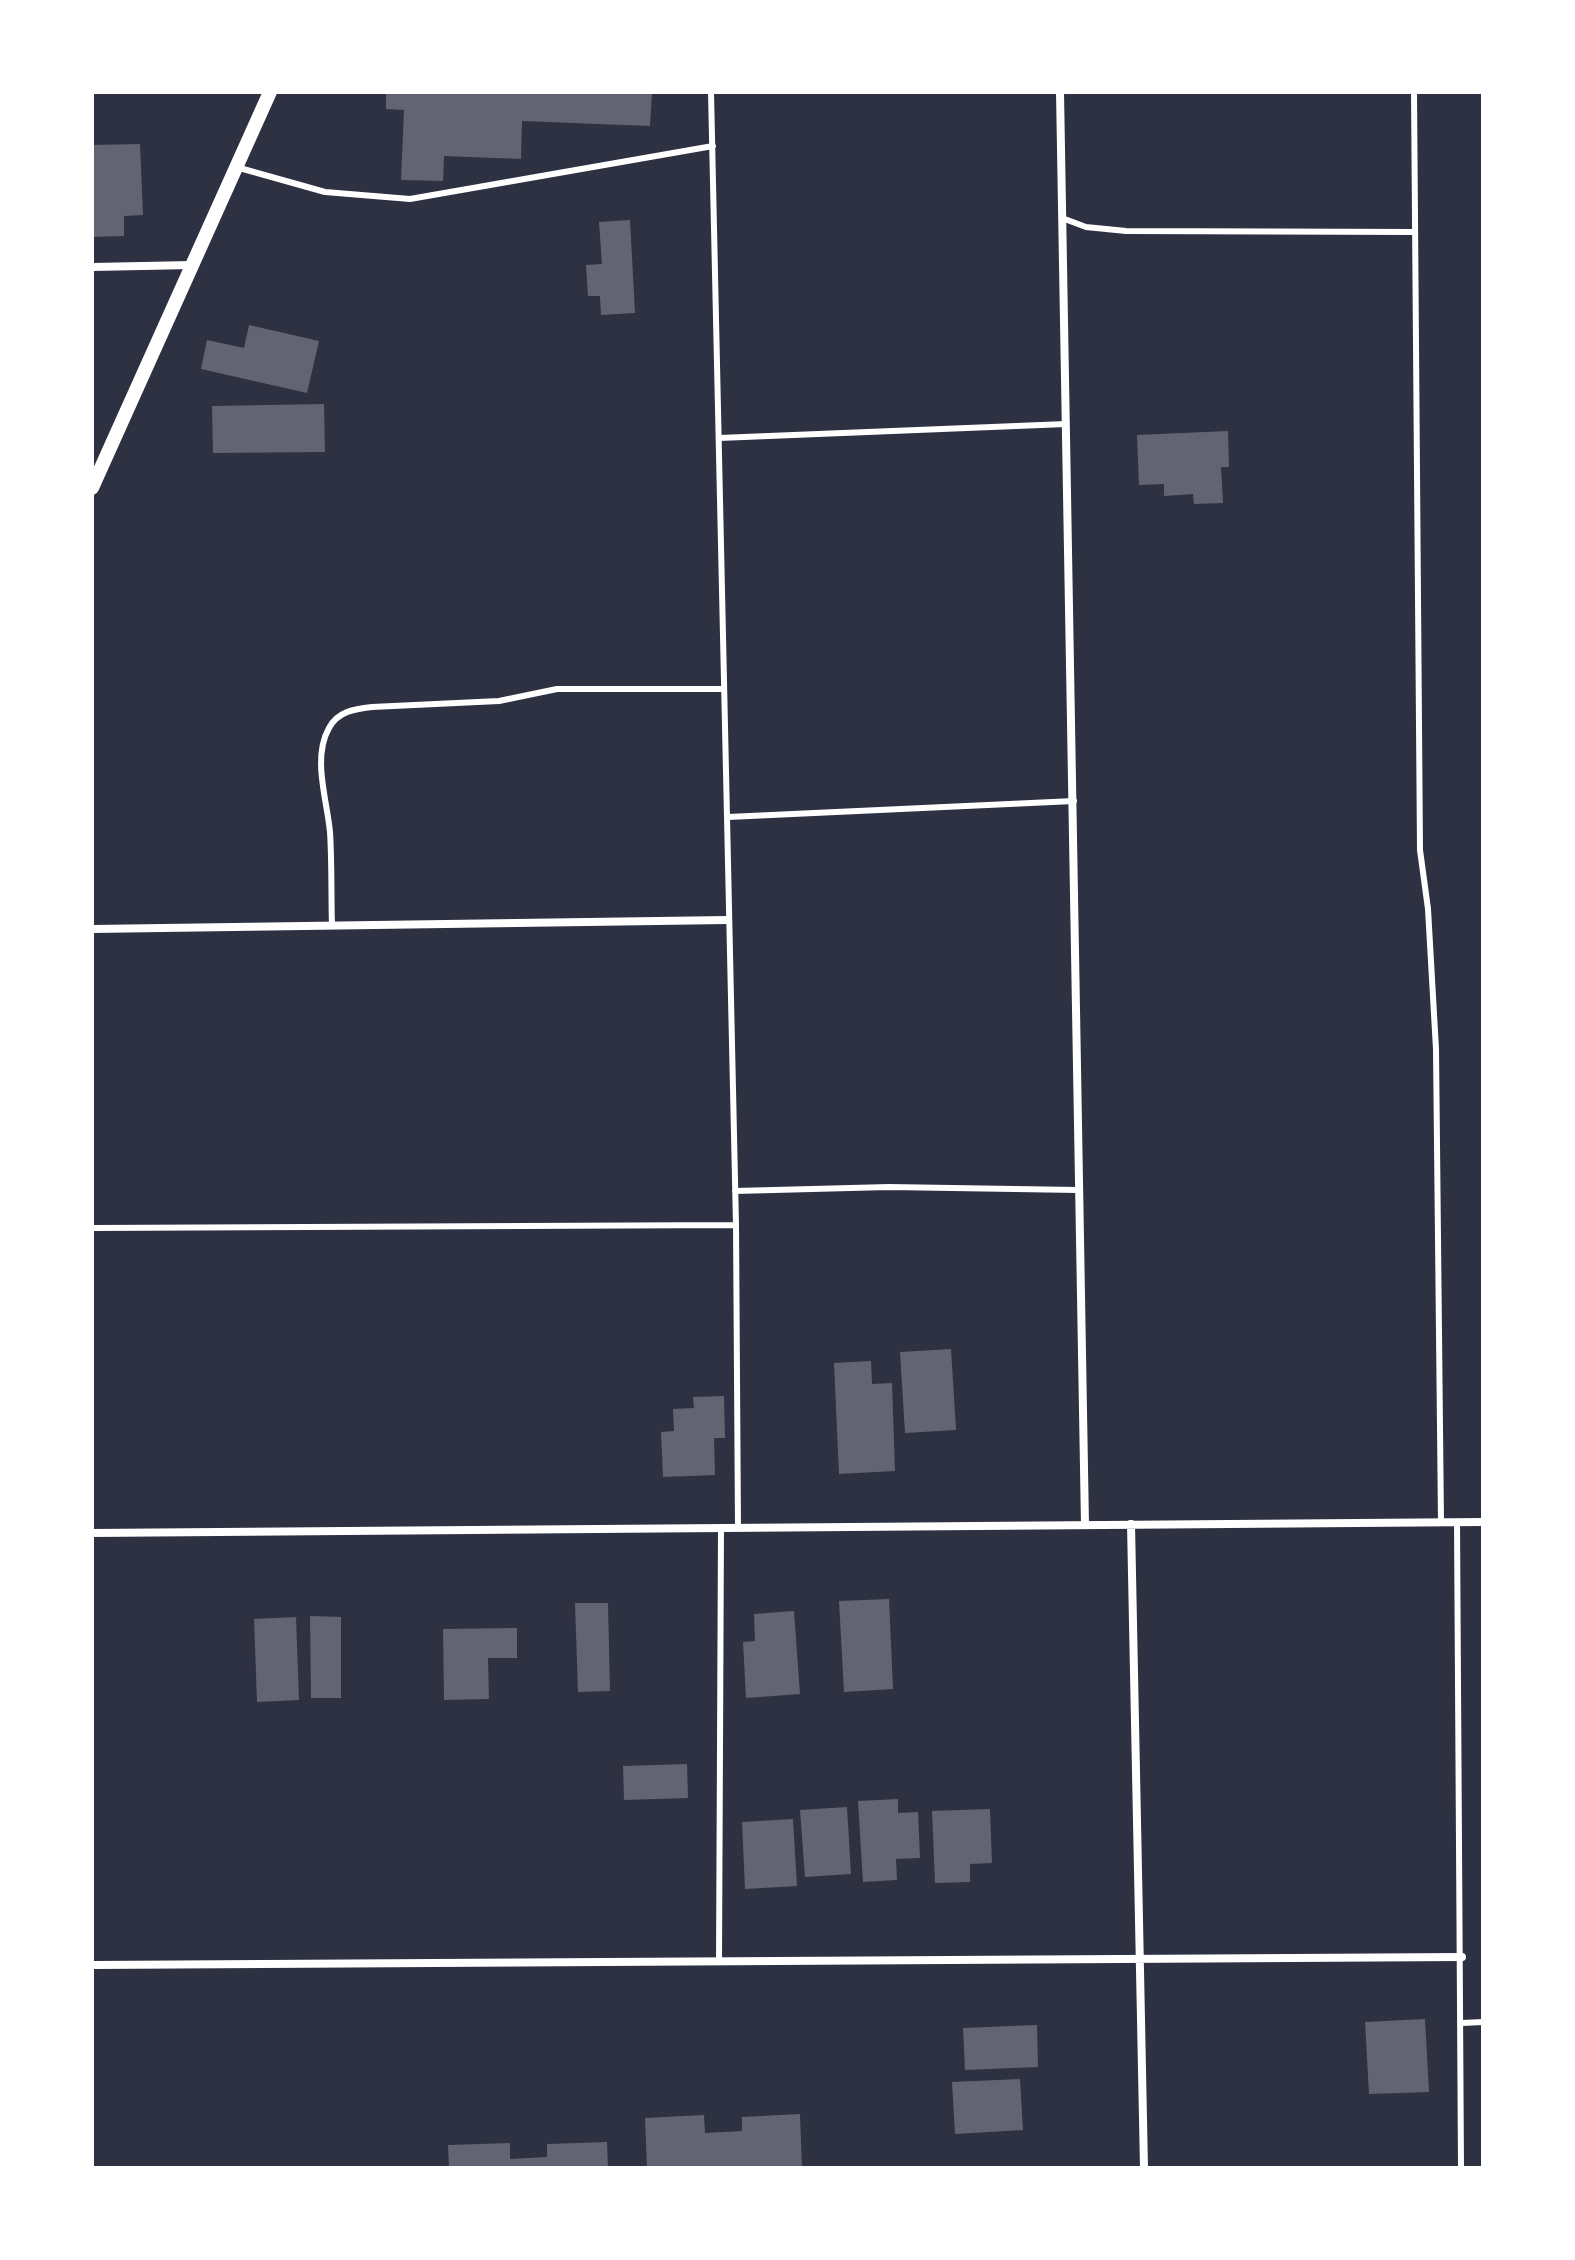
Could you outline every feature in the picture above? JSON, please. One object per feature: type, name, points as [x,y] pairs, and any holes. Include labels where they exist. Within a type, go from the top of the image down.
[{"type":"street","points":[[92,488],[270,92]]},
{"type":"street","points":[[1060,92],[1085,1525]]},
{"type":"street","points":[[92,267],[192,265]]},
{"type":"street","points":[[92,929],[728,920]]},
{"type":"street","points":[[92,1533],[1483,1522]]},
{"type":"street","points":[[1131,1524],[1144,2168]]},
{"type":"street","points":[[92,1965],[1462,1957]]},
{"type":"lane","points":[[711,92],[736,1225],[738,1528]]},
{"type":"lane","points":[[1414,92],[1420,850],[1428,909],[1436,1049],[1441,1522]]},
{"type":"lane","points":[[236,167],[325,192],[410,199],[713,146]]},
{"type":"lane","points":[[1062,218],[1086,227],[1126,231],[1415,232]]},
{"type":"lane","points":[[719,438],[1066,424]]},
{"type":"lane","points":[[332,926],[330,832],[321,765],[324,741],[339,716],[351,710],[372,707],[499,701],[557,689],[723,689]]},
{"type":"lane","points":[[728,817],[1074,801]]},
{"type":"lane","points":[[735,1191],[889,1187],[1078,1190]]},
{"type":"lane","points":[[92,1228],[736,1225]]},
{"type":"lane","points":[[1457,1522],[1461,2168]]},
{"type":"lane","points":[[719,1961],[721,1528]]},
{"type":"lane","points":[[1462,2023],[1483,2022]]},
{"type":"building","points":[[386,92],[652,92],[650,126],[522,121],[521,159],[444,156],[443,181],[401,180],[404,110],[386,109]]},
{"type":"building","points":[[140,144],[143,215],[124,216],[124,236],[92,237],[92,145]]},
{"type":"building","points":[[630,220],[635,313],[601,315],[600,296],[588,296],[586,265],[602,264],[599,222]]},
{"type":"building","points":[[249,325],[319,341],[307,393],[201,369],[207,340],[244,348]]},
{"type":"building","points":[[324,404],[325,452],[213,453],[212,406]]},
{"type":"building","points":[[1228,431],[1229,467],[1221,467],[1223,503],[1194,504],[1193,494],[1164,496],[1164,484],[1139,485],[1137,435]]},
{"type":"building","points":[[951,1349],[956,1430],[905,1433],[900,1352]]},
{"type":"building","points":[[871,1361],[872,1384],[892,1383],[895,1471],[839,1474],[834,1363]]},
{"type":"building","points":[[724,1396],[725,1438],[714,1438],[715,1475],[663,1477],[661,1432],[674,1431],[673,1409],[694,1408],[693,1397]]},
{"type":"building","points":[[889,1599],[893,1689],[844,1692],[839,1601]]},
{"type":"building","points":[[575,1603],[608,1603],[610,1691],[578,1692]]},
{"type":"building","points":[[794,1611],[800,1694],[746,1698],[743,1642],[755,1641],[754,1614]]},
{"type":"building","points":[[310,1616],[341,1617],[341,1698],[311,1698]]},
{"type":"building","points":[[296,1617],[299,1700],[257,1702],[254,1619]]},
{"type":"building","points":[[517,1628],[517,1658],[488,1658],[489,1699],[444,1700],[443,1629]]},
{"type":"building","points":[[687,1764],[688,1798],[624,1800],[623,1766]]},
{"type":"building","points":[[898,1799],[898,1813],[918,1812],[920,1858],[896,1859],[897,1880],[863,1882],[858,1801]]},
{"type":"building","points":[[847,1807],[851,1874],[805,1877],[800,1810]]},
{"type":"building","points":[[990,1809],[992,1863],[970,1864],[970,1882],[935,1883],[932,1811]]},
{"type":"building","points":[[793,1819],[797,1886],[745,1889],[742,1822]]},
{"type":"building","points":[[1425,2019],[1429,2092],[1369,2094],[1365,2022]]},
{"type":"building","points":[[1037,2025],[1038,2067],[965,2070],[963,2028]]},
{"type":"building","points":[[1020,2079],[1023,2130],[955,2134],[952,2082]]},
{"type":"building","points":[[800,2114],[802,2168],[647,2168],[645,2118],[704,2115],[705,2133],[742,2131],[742,2117]]},
{"type":"building","points":[[607,2142],[608,2168],[449,2168],[448,2145],[510,2143],[510,2159],[547,2157],[547,2144]]}]
